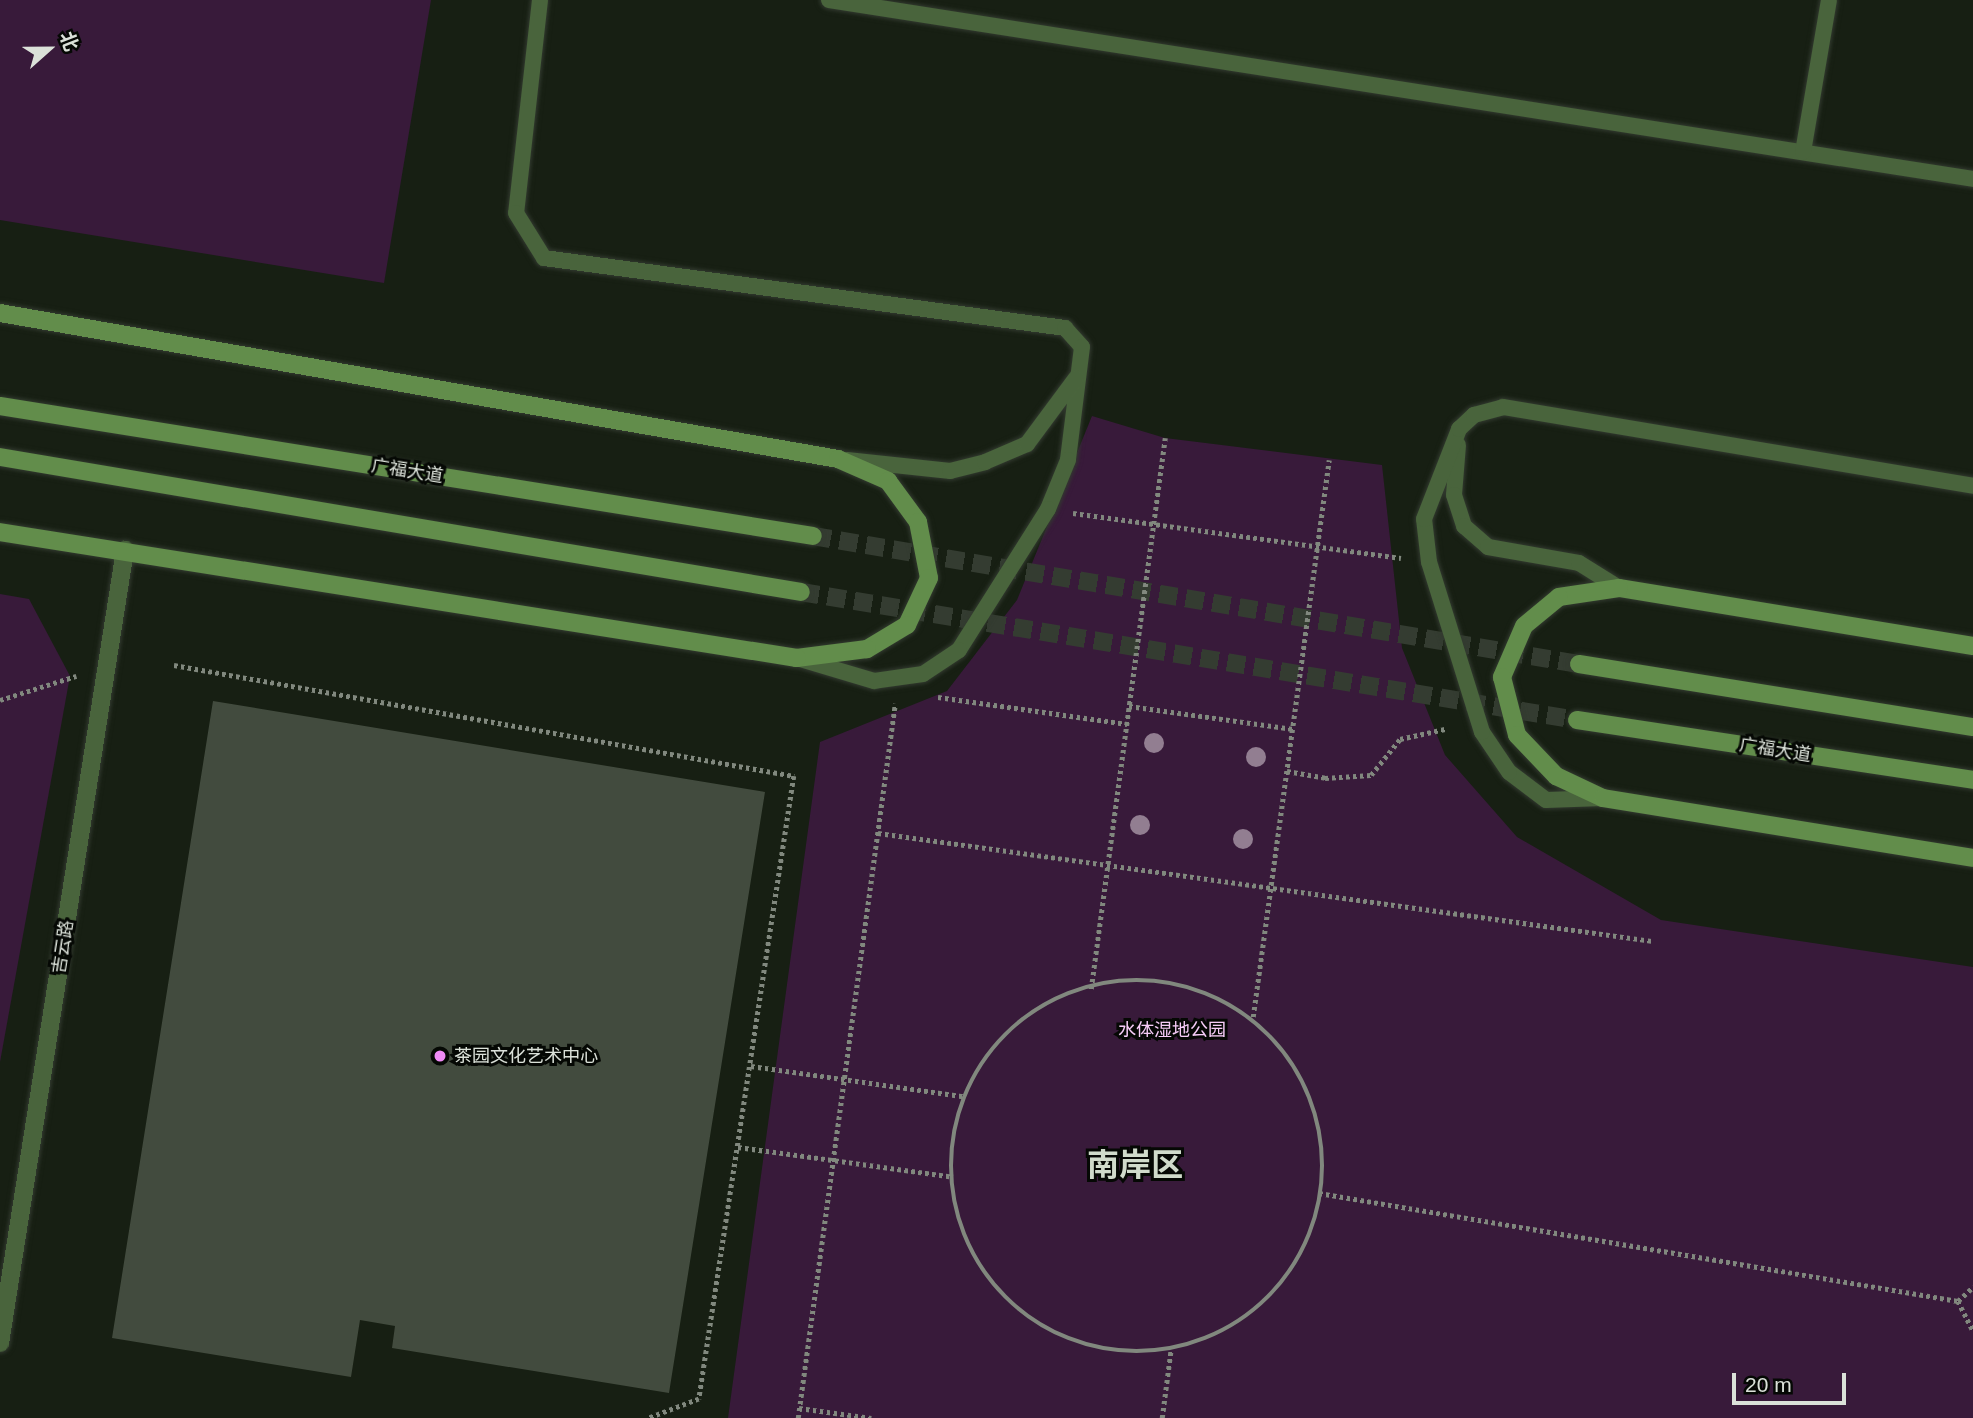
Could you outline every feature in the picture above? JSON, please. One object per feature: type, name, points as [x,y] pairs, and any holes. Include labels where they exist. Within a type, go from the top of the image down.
[{"type":"main road","points":[[0,313],[838,459],[888,481],[918,523],[929,578],[907,625],[867,649],[797,658],[0,532]]},
{"type":"main road","name":"广福大道","points":[[0,406],[813,536]]},
{"type":"main road","points":[[0,457],[801,592]]},
{"type":"main road","points":[[1973,646],[1619,588],[1559,597],[1524,626],[1502,677],[1517,734],[1556,776],[1604,799],[1973,858]]},
{"type":"main road","points":[[1579,664],[1973,727]]},
{"type":"main road","name":"广福大道","points":[[1577,720],[1973,780]]},
{"type":"street","name":"吉云路","points":[[0,1343],[125,550]]},
{"type":"lane","points":[[540,0],[516,213],[544,258],[1065,328],[1082,347],[1068,460],[1048,509],[959,650],[923,674],[898,684],[874,681],[797,658]]},
{"type":"lane","points":[[829,0],[1973,179]]},
{"type":"lane","points":[[1803,152],[1829,0]]},
{"type":"lane","points":[[838,459],[950,471],[985,462],[1027,444],[1078,376]]},
{"type":"lane","points":[[1604,799],[1546,800],[1508,772],[1482,732],[1429,562],[1424,519],[1459,429],[1474,415],[1503,407],[1973,486]]},
{"type":"lane","points":[[1459,429],[1454,495],[1464,526],[1488,547],[1579,564],[1619,588]]},
{"type":"path","points":[[1091,989],[1166,438]]},
{"type":"path","points":[[1253,1017],[1329,460]]},
{"type":"path","points":[[1048,509],[1429,562]]},
{"type":"path","points":[[174,665],[794,776],[699,1399],[649,1418]]},
{"type":"path","points":[[0,700],[80,675]]},
{"type":"path","points":[[798,1418],[898,684],[1127,724]]},
{"type":"path","points":[[1129,706],[1293,729]]},
{"type":"path","points":[[1287,771],[1325,778],[1371,775],[1400,739],[1445,729]]},
{"type":"path","points":[[877,833],[1652,941]]},
{"type":"path","points":[[1107,981],[1170,981],[1253,1017],[1277,1042],[1310,1096],[1324,1156],[1317,1216],[1292,1271],[1251,1315],[1197,1344],[1171,1349],[1137,1354],[1078,1344],[1024,1316],[982,1272],[956,1215],[950,1153],[963,1096],[998,1039],[1048,1000],[1091,989],[1107,981]]},
{"type":"path","points":[[751,1066],[963,1096]]},
{"type":"path","points":[[738,1147],[953,1177]]},
{"type":"path","points":[[1319,1194],[1958,1301]]},
{"type":"path","points":[[1958,1301],[1973,1287]]},
{"type":"path","points":[[1958,1301],[1973,1330]]},
{"type":"path","points":[[1162,1418],[1171,1349]]},
{"type":"path","points":[[799,1408],[868,1418]]},
{"type":"green space","points":[[0,0],[431,0],[384,283],[0,220]]},
{"type":"green space","name":"水体湿地公园","points":[[1092,416],[1165,438],[1382,465],[1402,648],[1445,755],[1517,837],[1661,920],[1973,967],[1973,1418],[728,1418],[820,742],[947,691],[1017,600]]},
{"type":"green space","points":[[0,594],[29,599],[70,676],[0,1062]]},
{"type":"building","name":"茶园文化艺术中心","points":[[213,701],[765,792],[669,1393],[392,1348],[395,1326],[360,1320],[351,1377],[112,1338]]},
{"type":"tunnel","points":[[813,536],[1579,664]]},
{"type":"tunnel","points":[[801,592],[1577,720]]},
{"type":"place","name":"茶园文化艺术中心","points":[[440,1056]]},
{"type":"district","name":"南岸区","points":[[1135,1165]]}]
